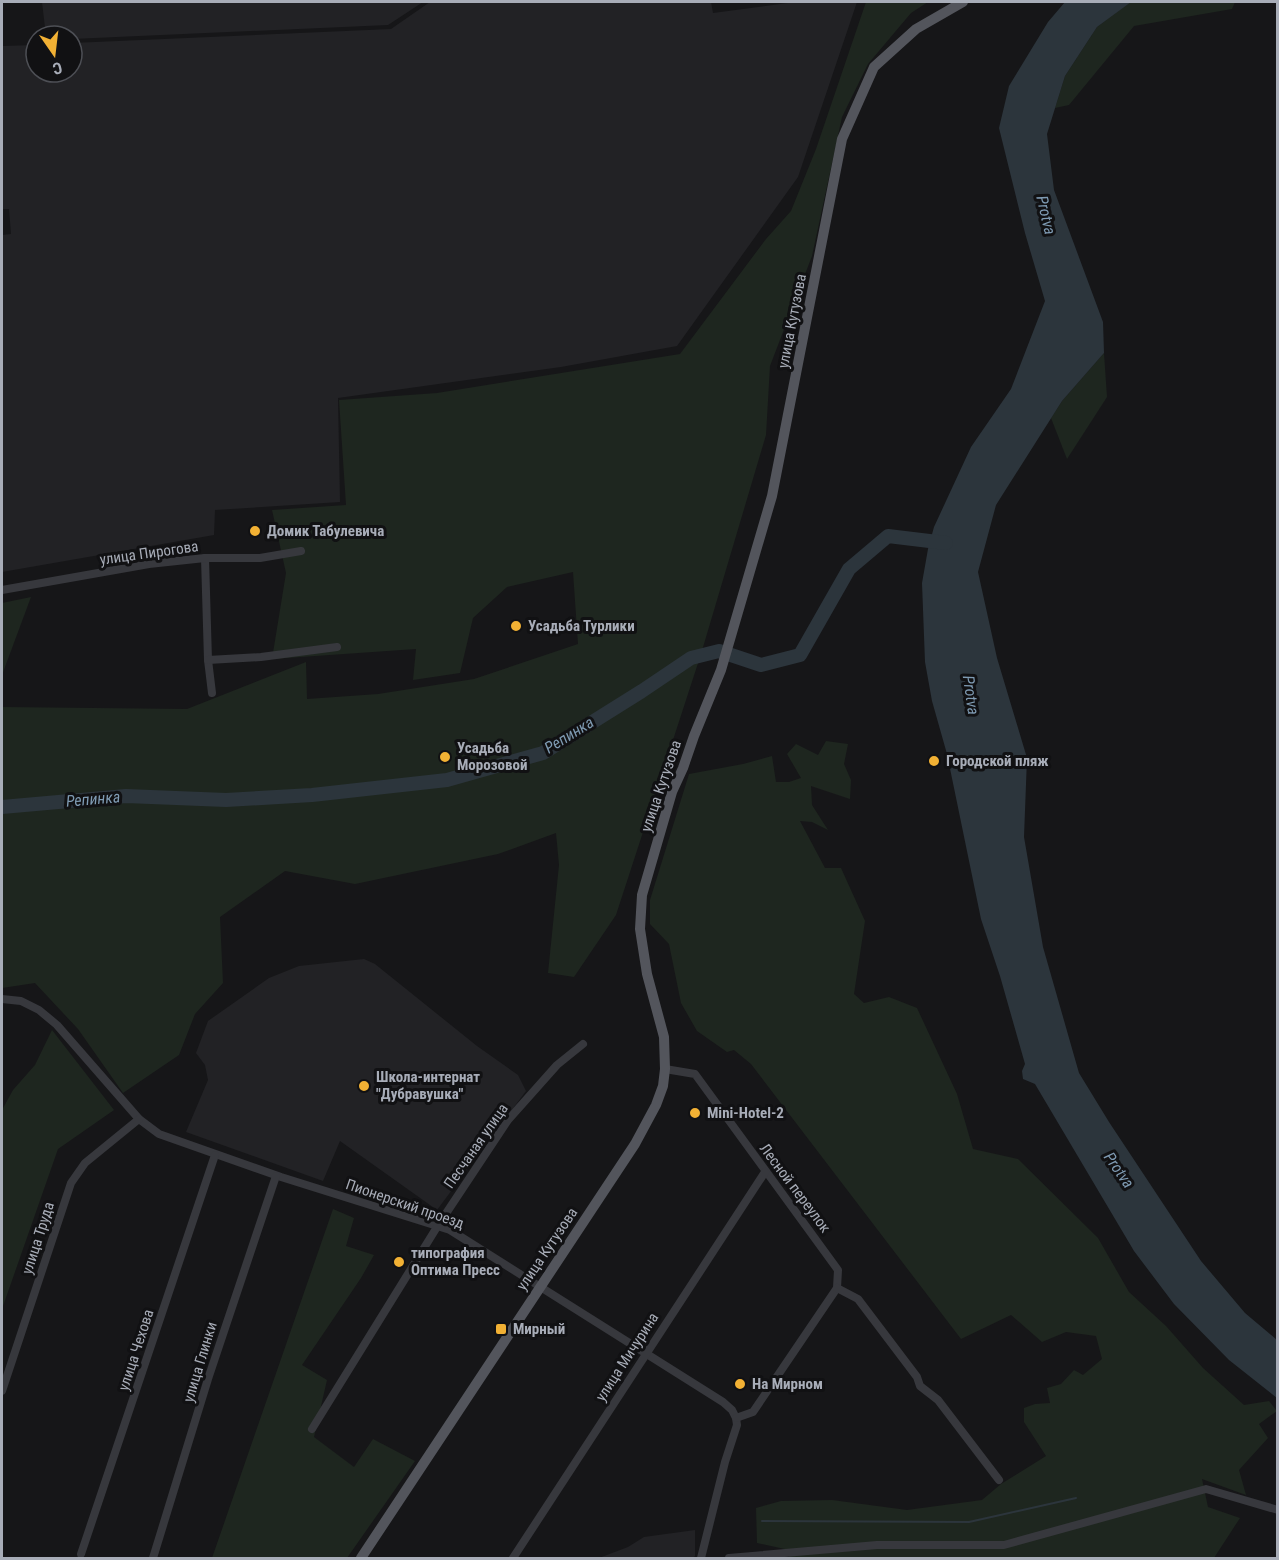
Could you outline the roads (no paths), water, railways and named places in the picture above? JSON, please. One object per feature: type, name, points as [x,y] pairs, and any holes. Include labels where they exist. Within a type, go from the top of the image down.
[{"type":"main road","name":"улица Кутузова","points":[[361,1558],[635,1144],[656,1105],[663,1086],[665,1069],[664,1037],[646,974],[640,929],[642,895],[672,792],[731,639],[772,496],[842,139],[873,67],[916,28],[963,2]]},
{"type":"street","name":"улица Пирогова","points":[[2,590],[149,564],[205,558],[260,558],[301,551]]},
{"type":"street","points":[[205,558],[208,660],[212,693]]},
{"type":"street","points":[[208,660],[261,657],[337,647]]},
{"type":"street","name":"Пионерский проезд","points":[[2,999],[21,1001],[39,1010],[57,1025],[139,1119],[159,1134],[276,1176],[450,1230],[723,1402],[732,1410],[736,1418]]},
{"type":"street","name":"Песчаная улица","points":[[312,1429],[437,1227],[508,1120],[557,1065],[584,1044]]},
{"type":"street","name":"Лесной переулок","points":[[665,1069],[695,1074],[838,1270],[837,1288]]},
{"type":"street","name":"улица Труда","points":[[2,1391],[71,1183],[85,1163],[139,1119]]},
{"type":"street","name":"улица Чехова","points":[[81,1554],[215,1155]]},
{"type":"street","name":"улица Мичурина","points":[[513,1558],[765,1172]]},
{"type":"street","name":"улица Глинки","points":[[153,1558],[208,1379],[276,1176]]},
{"type":"street","points":[[701,1558],[725,1462],[735,1433],[736,1418],[753,1412],[837,1288],[858,1299],[917,1377],[920,1386],[938,1400],[999,1480]]},
{"type":"street","points":[[729,1558],[877,1545],[1004,1545],[1206,1489],[1278,1510]]},
{"type":"water","name":"Protva","points":[[1065,2],[1131,2],[1097,27],[1065,76],[1047,134],[1054,190],[1103,322],[1104,353],[1062,401],[996,505],[978,572],[997,658],[1027,758],[1024,837],[1043,947],[1079,1073],[1201,1261],[1245,1313],[1277,1340],[1277,1398],[1229,1360],[1174,1304],[1134,1251],[1035,1084],[1023,1079],[1022,1071],[1025,1064],[981,919],[947,754],[932,701],[925,662],[922,583],[934,527],[971,447],[1011,389],[1045,301],[1025,233],[999,128],[1009,86],[1048,22]]},
{"type":"waterway","name":"Репинка","points":[[2,807],[126,796],[226,800],[312,795],[447,780],[543,753],[691,658],[719,651],[761,665],[800,655],[849,569],[888,536],[946,543]]},
{"type":"waterway","points":[[762,1521],[969,1522],[1076,1498]]},
{"type":"place","name":"Домик Табулевича","points":[[255,531]]},
{"type":"place","name":"Усадьба Турлики","points":[[516,626]]},
{"type":"place","name":"Усадьба Морозовой","points":[[445,757]]},
{"type":"place","name":"Городской пляж","points":[[934,761]]},
{"type":"place","name":"Школа-интернат \"Дубравушка\"","points":[[364,1086]]},
{"type":"place","name":"Mini-Hotel-2","points":[[695,1113]]},
{"type":"place","name":"типография Оптима Пресс","points":[[399,1262]]},
{"type":"place","name":"Мирный","points":[[501,1329]]},
{"type":"place","name":"На Мирном","points":[[740,1384]]}]
